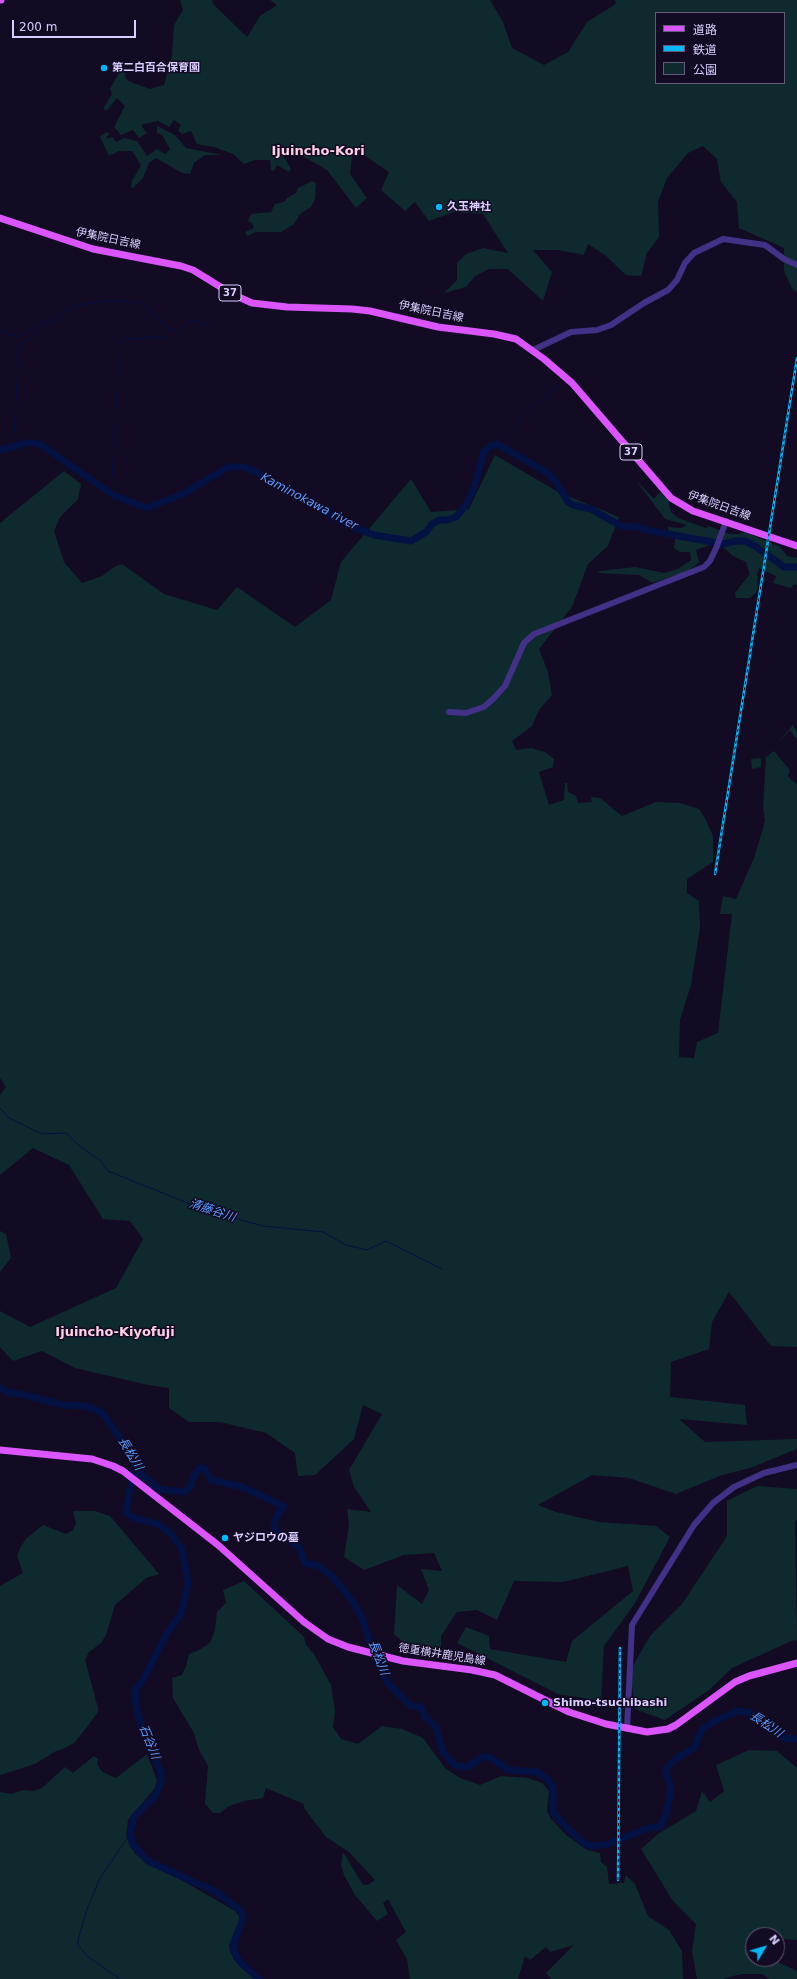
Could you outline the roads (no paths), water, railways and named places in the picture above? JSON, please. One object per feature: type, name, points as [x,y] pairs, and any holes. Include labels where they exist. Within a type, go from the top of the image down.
[{"type":"main road","name":"伊集院日吉線","points":[[0,218],[93,249],[181,266],[193,270],[232,294],[252,303],[287,307],[370,311],[438,328],[506,336],[522,342],[572,384],[671,498],[693,511],[797,546]]},
{"type":"main road","name":"徳重横井鹿児島線","points":[[0,1450],[92,1459],[113,1466],[130,1475],[218,1545],[313,1630],[336,1642],[367,1652],[428,1665],[491,1674],[508,1680],[568,1712],[627,1729],[647,1732],[668,1729],[676,1725],[735,1682],[749,1676],[797,1663]]},
{"type":"street","points":[[533,350],[571,332],[597,330],[611,325],[644,303],[668,290],[677,280],[685,263],[694,253],[723,239],[765,245],[784,258],[797,264]]},
{"type":"street","points":[[449,712],[466,713],[484,707],[493,699],[505,686],[524,643],[534,634],[596,608],[695,571],[704,566],[710,561],[726,521]]},
{"type":"street","points":[[627,1729],[632,1625],[677,1552],[706,1510],[722,1495],[754,1477],[797,1465]]},
{"type":"waterway","points":[[0,330],[19,337],[42,322],[77,305],[113,300],[141,303],[168,327],[178,332],[190,320],[211,325]]},
{"type":"waterway","points":[[71,313],[77,310]]},
{"type":"waterway","points":[[14,434],[19,347],[48,324],[65,316]]},
{"type":"waterway","points":[[112,477],[120,342],[123,339],[165,337],[166,329]]},
{"type":"waterway","points":[[497,444],[516,426],[524,415],[559,385]]},
{"type":"waterway","points":[[15,438],[17,445]]},
{"type":"waterway","name":"Kaminokawa river","points":[[0,450],[26,443],[41,445],[113,495],[147,508],[185,493],[228,467],[244,467],[258,473],[345,524],[374,535],[411,541],[426,532],[432,524],[439,520],[447,520],[456,517],[466,505],[474,488],[484,451],[492,445],[497,444],[548,473],[556,482],[568,502],[573,505],[591,509],[621,526],[638,527],[646,530],[723,544],[736,541],[745,541],[755,546],[784,567],[797,567]]},
{"type":"waterway","points":[[107,491],[110,483]]},
{"type":"waterway","name":"清藤谷川","points":[[0,1108],[9,1118],[42,1134],[66,1133],[81,1147],[101,1161],[108,1171],[210,1212],[263,1226],[323,1232],[346,1245],[367,1250],[386,1241],[442,1269]]},
{"type":"waterway","name":"長松川","points":[[0,1388],[7,1392],[63,1405],[86,1406],[101,1412],[126,1446],[137,1471],[159,1489],[184,1492],[191,1486],[194,1475],[200,1468],[204,1468],[211,1480],[242,1487],[283,1506],[274,1522],[275,1531],[299,1547],[305,1563],[318,1566],[332,1576],[353,1602],[362,1618],[374,1654],[387,1682],[411,1706],[421,1707],[425,1717],[436,1727],[443,1752],[450,1760],[456,1766],[467,1767],[482,1757],[489,1757],[509,1770],[537,1772],[546,1778],[553,1787],[553,1812],[562,1823],[585,1844],[594,1846],[608,1844],[648,1828],[660,1827],[666,1814],[671,1788],[666,1768],[677,1758],[694,1748],[702,1729],[713,1722],[737,1711],[747,1712],[752,1714],[783,1738],[797,1739]]},
{"type":"waterway","name":"石谷川","points":[[136,1470],[130,1488],[126,1512],[133,1518],[158,1524],[171,1534],[182,1549],[188,1584],[181,1614],[167,1633],[143,1680],[135,1690],[136,1706],[141,1727],[161,1772],[161,1783],[154,1797],[134,1817],[130,1834],[133,1845],[148,1861],[216,1892],[241,1911],[243,1919],[234,1942],[234,1951],[240,1962],[259,1979]]},
{"type":"waterway","points":[[120,1979],[87,1956],[78,1945],[78,1940],[86,1912],[100,1878],[130,1834]]},
{"type":"railway","points":[[715,874],[797,358]]},
{"type":"railway","points":[[618,1880],[620,1648]]},
{"type":"place","name":"第二白百合保育園","points":[[104,68]]},
{"type":"place","name":"久玉神社","points":[[439,207]]},
{"type":"place","name":"ヤジロウの墓","points":[[225,1538]]},
{"type":"place","name":"Shimo-tsuchibashi","points":[[545,1703]]},
{"type":"district","name":"Ijuincho-Kori","points":[[318,152]]},
{"type":"district","name":"Ijuincho-Kiyofuji","points":[[115,1333]]}]
